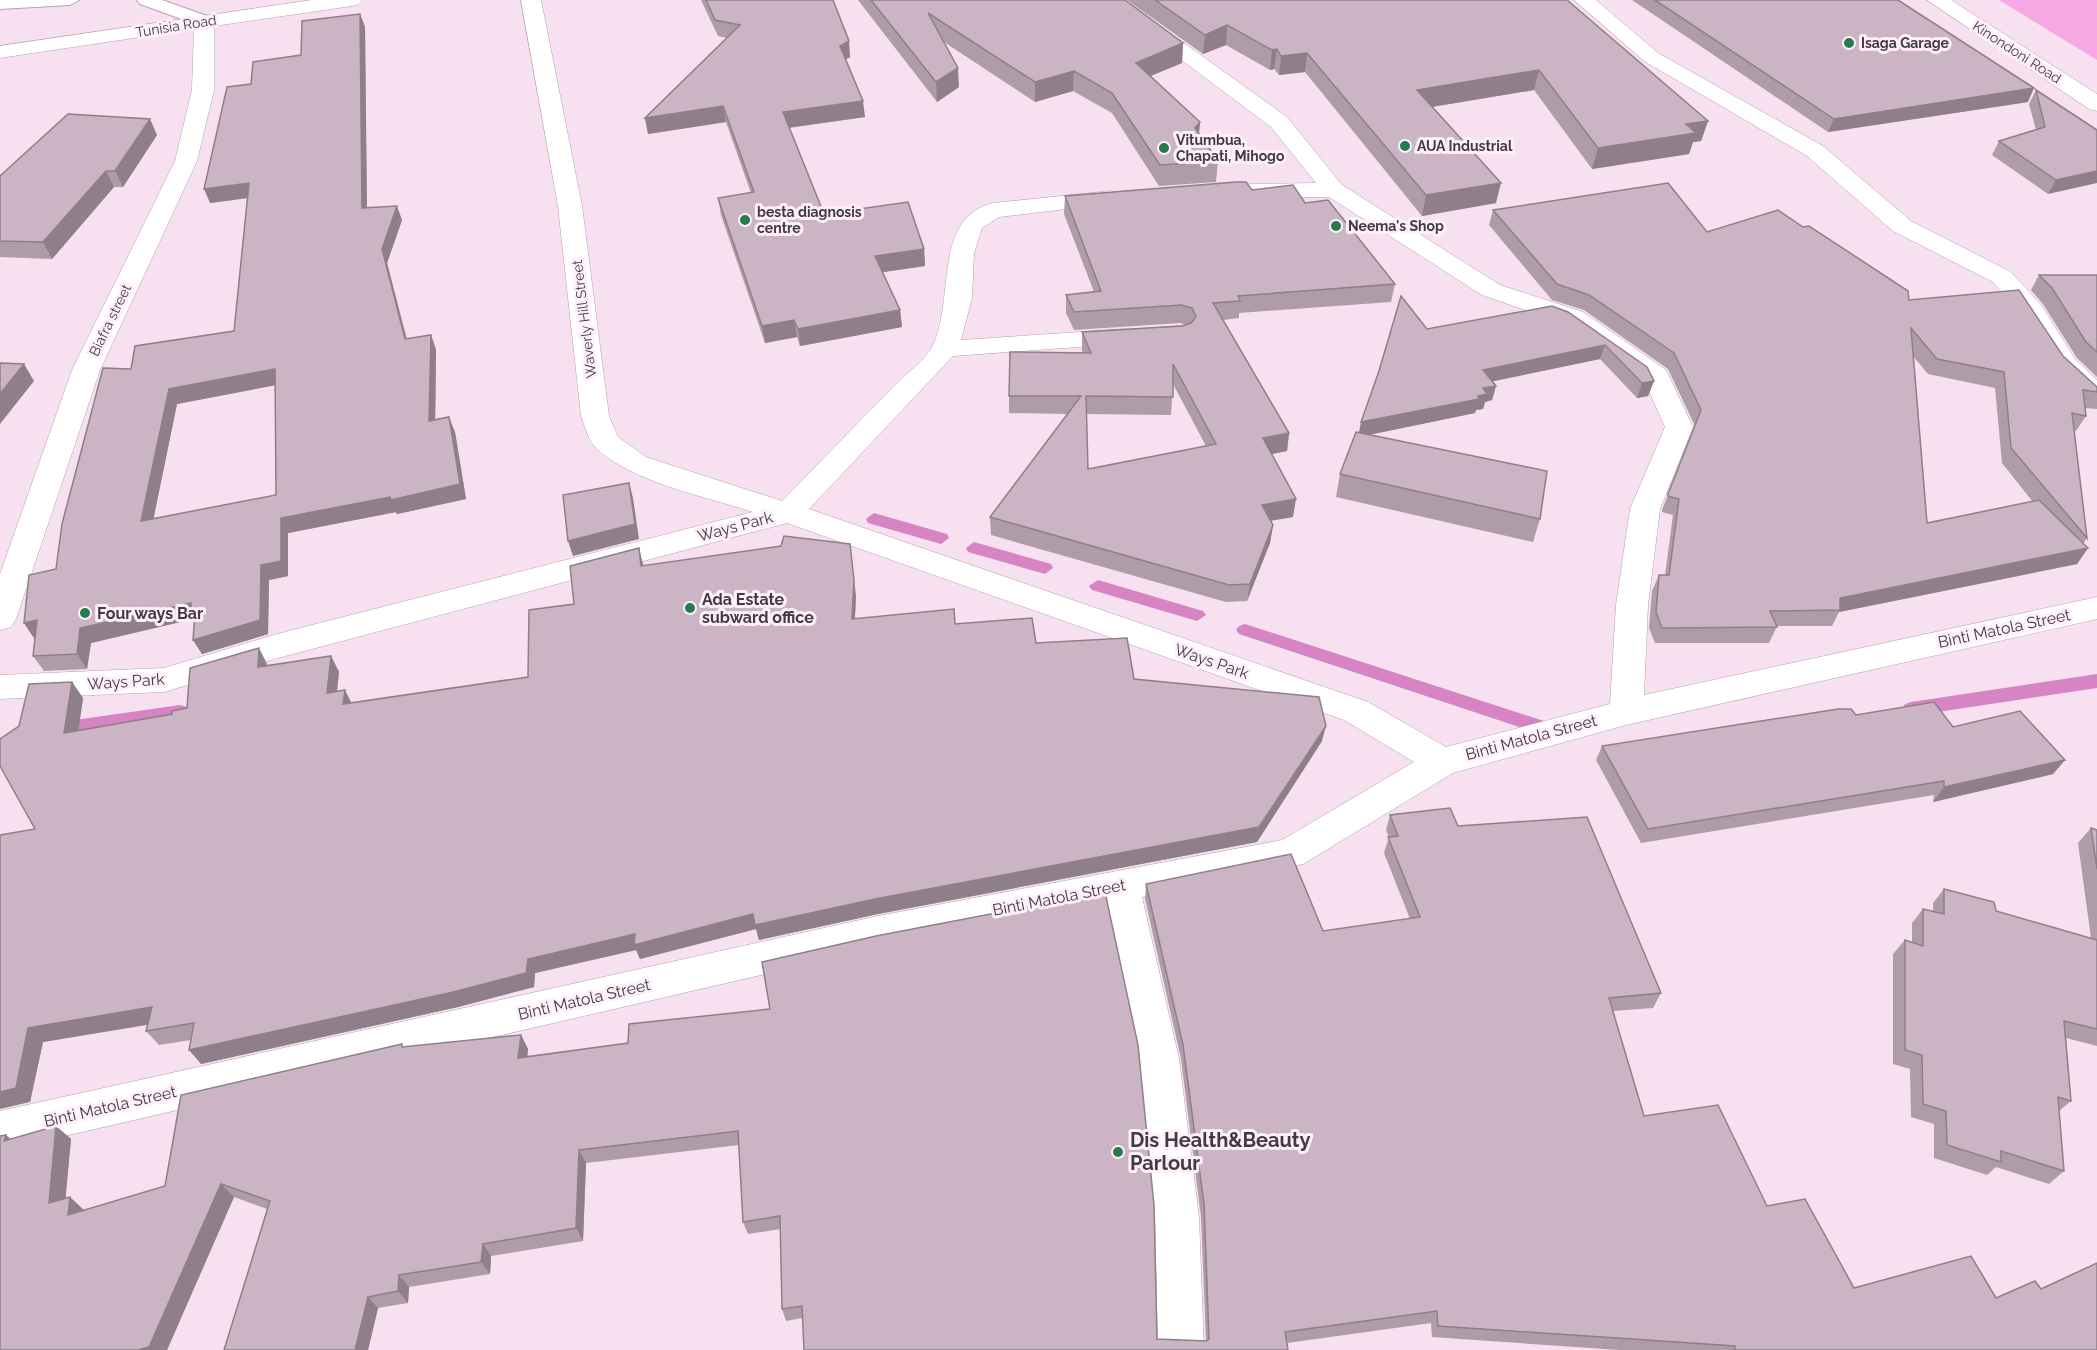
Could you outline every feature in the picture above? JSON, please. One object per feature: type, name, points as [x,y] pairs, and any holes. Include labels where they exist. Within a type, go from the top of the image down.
[{"type":"street","name":"Tunisia Road","points":[[0,52],[352,0]]},
{"type":"street","name":"Waverly Hill Street","points":[[531,0],[570,206],[595,416],[606,442],[636,465],[788,513]]},
{"type":"street","points":[[1111,0],[1279,122],[1334,190],[1491,290],[1574,318],[1656,376],[1679,427],[1645,508],[1632,605],[1626,712]]},
{"type":"street","points":[[1584,0],[1651,57],[1815,152],[1902,226],[2002,277],[2032,310],[2065,364],[2097,395]]},
{"type":"street","name":"Kinondoni Road","points":[[1937,0],[2097,104]]},
{"type":"street","name":"Biafra street","points":[[0,619],[86,370],[186,161],[203,90],[204,21]]},
{"type":"street","points":[[1187,193],[1334,190]]},
{"type":"street","points":[[788,513],[945,349],[959,298],[962,252],[971,225],[993,210],[1130,196]]},
{"type":"street","points":[[945,349],[1145,335]]},
{"type":"street","name":"Ways Park","points":[[0,687],[164,680],[289,643],[788,513],[1356,711],[1442,762]]},
{"type":"street","name":"Binti Matola Street","points":[[0,1131],[878,932],[1290,853],[1442,762],[1626,712],[2097,608]]},
{"type":"street","points":[[1121,885],[1159,1059],[1177,1217],[1181,1350]]},
{"type":"lane","points":[[0,4],[70,0]]},
{"type":"lane","points":[[146,0],[204,21]]},
{"type":"shaded area","points":[[1999,0],[2097,0],[2097,60]]},
{"type":"building","points":[[706,0],[833,0],[849,41],[840,46],[863,101],[783,112],[824,214],[908,202],[924,249],[875,256],[900,310],[798,329],[794,320],[762,326],[718,198],[754,192],[723,106],[645,118],[740,25],[715,20]]},
{"type":"building","points":[[871,0],[1125,0],[1183,43],[1136,63],[1200,122],[1195,128],[1218,161],[1160,165],[1112,93],[1074,71],[1035,82],[928,13],[958,68],[936,82]]},
{"type":"building","points":[[1155,0],[1567,0],[1708,121],[1686,124],[1696,133],[1598,148],[1539,70],[1417,90],[1501,183],[1426,195],[1307,53],[1281,56],[1277,49],[1272,50],[1227,25],[1205,35]]},
{"type":"building","points":[[1655,0],[1898,0],[2034,88],[1834,119]]},
{"type":"building","points":[[360,14],[362,208],[397,206],[382,249],[405,339],[431,335],[429,421],[449,417],[460,484],[391,500],[390,497],[281,518],[281,561],[261,565],[260,620],[193,640],[195,614],[191,615],[191,603],[80,628],[77,654],[33,656],[37,620],[24,623],[29,575],[56,569],[62,524],[103,368],[131,369],[135,346],[234,331],[249,183],[204,189],[227,87],[251,84],[253,62],[301,55],[302,21]],"holes":[[[275,369],[276,495],[141,521],[169,389]]]},
{"type":"building","points":[[2036,90],[2097,130],[2097,171],[2056,180],[1999,141],[2045,127]]},
{"type":"building","points":[[68,114],[150,119],[115,171],[106,171],[43,242],[0,241],[0,176]]},
{"type":"building","points":[[1236,182],[1246,182],[1252,190],[1293,185],[1305,203],[1328,200],[1395,284],[1238,296],[1240,301],[1213,303],[1289,433],[1263,438],[1296,499],[1262,505],[1273,525],[1250,584],[1229,585],[990,517],[1081,396],[1009,396],[1010,352],[1091,353],[1082,332],[1182,326],[1191,323],[1196,317],[1192,308],[1181,305],[1074,312],[1066,295],[1101,291],[1065,196]],"holes":[[[1173,364],[1216,444],[1088,469],[1086,396],[1173,397]]]},
{"type":"building","points":[[1668,183],[1707,232],[1778,210],[1803,227],[1809,226],[1908,291],[1909,300],[2019,290],[2063,356],[2097,387],[2097,392],[2083,390],[2086,416],[2072,413],[2087,538],[2011,448],[2004,372],[1937,359],[1911,328],[1927,523],[2039,500],[2088,548],[1840,598],[1840,610],[1770,611],[1777,627],[1662,628],[1656,612],[1659,575],[1669,575],[1679,499],[1668,496],[1668,494],[1701,410],[1674,353],[1589,295],[1557,284],[1493,210]]},
{"type":"building","points":[[2039,275],[2097,275],[2097,352],[2086,342],[2052,288]]},
{"type":"building","points":[[1401,296],[1427,329],[1552,306],[1568,312],[1647,367],[1654,381],[1642,383],[1605,345],[1483,370],[1496,386],[1483,388],[1487,394],[1478,396],[1479,399],[1361,422]]},
{"type":"building","points":[[0,363],[24,364],[0,394]]},
{"type":"building","points":[[1356,432],[1547,471],[1540,519],[1340,474]]},
{"type":"building","points":[[629,483],[635,524],[568,541],[563,495]]},
{"type":"building","points":[[784,536],[850,544],[854,580],[852,619],[954,609],[955,624],[1032,618],[1036,643],[1127,638],[1134,679],[1319,697],[1326,726],[1259,827],[875,899],[755,925],[753,914],[634,945],[635,934],[528,959],[526,973],[449,993],[189,1050],[194,1023],[146,1031],[152,1007],[28,1028],[16,1088],[0,1092],[0,835],[35,829],[0,766],[0,739],[19,726],[29,684],[72,682],[64,733],[172,714],[172,711],[187,708],[190,668],[259,648],[258,667],[331,656],[327,693],[345,690],[343,704],[528,677],[529,610],[574,604],[570,566],[639,548],[641,566],[781,546]]},
{"type":"building","points":[[1934,702],[1953,727],[2020,711],[2065,760],[1944,787],[1944,781],[1648,829],[1602,746],[1838,709],[1851,709],[1856,715]]},
{"type":"building","points":[[1450,808],[1458,826],[1587,817],[1661,993],[1609,998],[1644,1116],[1718,1105],[1767,1206],[1805,1199],[1854,1288],[1971,1256],[1996,1298],[2035,1281],[2041,1289],[2097,1263],[2097,1350],[1735,1350],[1735,1346],[1438,1326],[1437,1311],[1285,1332],[1288,1350],[804,1350],[802,1306],[782,1309],[780,1216],[743,1222],[738,1131],[579,1150],[576,1228],[483,1244],[481,1262],[399,1275],[398,1291],[368,1297],[355,1350],[224,1350],[270,1201],[221,1184],[149,1347],[138,1350],[0,1350],[0,1136],[6,1135],[4,1141],[56,1126],[49,1203],[70,1197],[68,1215],[165,1186],[181,1095],[402,1044],[402,1047],[521,1035],[518,1058],[628,1043],[629,1024],[770,1009],[762,962],[876,936],[1105,892],[1138,1045],[1154,1205],[1157,1339],[1207,1341],[1209,1339],[1204,1204],[1183,1045],[1146,884],[1291,854],[1323,931],[1420,917],[1388,837],[1398,836],[1390,815]]},
{"type":"building","points":[[2091,828],[2097,830],[2097,869]]},
{"type":"building","points":[[1944,889],[1994,902],[1996,911],[2097,940],[2097,1029],[2064,1021],[2071,1101],[2058,1097],[2064,1171],[2001,1151],[2001,1162],[1947,1145],[1946,1111],[1923,1104],[1922,1055],[1905,1050],[1905,940],[1923,946],[1923,909],[1944,914]]},
{"type":"waterway","points":[[874,519],[941,538]]},
{"type":"waterway","points":[[974,548],[1045,568]]},
{"type":"waterway","points":[[1098,586],[1197,615]]},
{"type":"waterway","points":[[1245,630],[1549,730]]},
{"type":"waterway","points":[[1911,709],[2097,681]]},
{"type":"waterway","points":[[54,730],[180,712]]},
{"type":"place","name":"Isaga Garage","points":[[1849,43]]},
{"type":"place","name":"AUA Industrial","points":[[1405,146]]},
{"type":"place","name":"Vitumbua, Chapati, Mihogo","points":[[1164,148]]},
{"type":"place","name":"besta diagnosis centre","points":[[745,220]]},
{"type":"place","name":"Neema's Shop","points":[[1336,226]]},
{"type":"place","name":"Ada Estate subward office","points":[[690,608]]},
{"type":"place","name":"Four ways Bar","points":[[85,613]]},
{"type":"place","name":"Dis Health&Beauty Parlour","points":[[1118,1152]]}]
